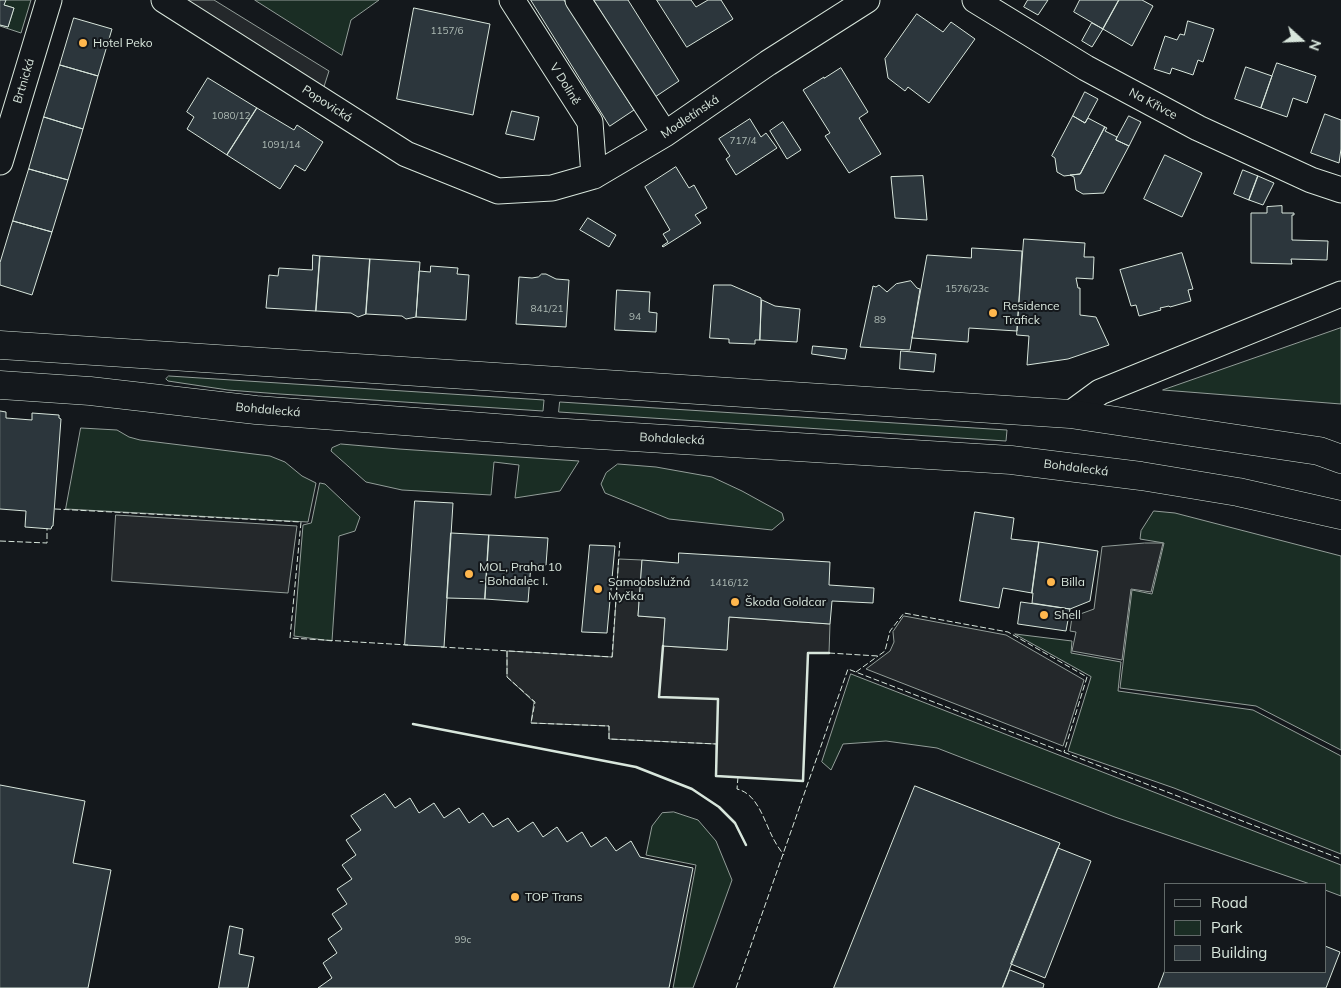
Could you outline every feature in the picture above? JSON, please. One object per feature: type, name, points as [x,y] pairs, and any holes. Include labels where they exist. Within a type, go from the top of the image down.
[{"type":"main road","points":[[0,345],[1070,414],[1319,451],[1341,459]]},
{"type":"main road","name":"Bohdalecká","points":[[0,385],[90,392],[266,411],[540,431],[1011,460],[1141,476],[1238,492],[1341,516]]},
{"type":"street","name":"Brtnická","points":[[0,162],[49,0]]},
{"type":"street","name":"Popovická","points":[[164,0],[406,154],[498,191]]},
{"type":"street","name":"V Dolině","points":[[512,0],[590,122],[594,176]]},
{"type":"street","points":[[578,0],[665,134]]},
{"type":"street","name":"Modletínská","points":[[498,191],[552,188],[594,176],[665,134],[768,63],[867,0]]},
{"type":"street","name":"Na Křivce","points":[[975,0],[1086,68],[1198,128],[1311,180],[1341,190]]},
{"type":"street","points":[[1070,414],[1100,392],[1341,294]]},
{"type":"green space","points":[[6,0],[31,0],[21,33],[0,26],[8,27],[14,8],[4,5]]},
{"type":"green space","points":[[255,0],[379,0],[351,20],[342,55]]},
{"type":"green space","points":[[1341,328],[1341,404],[1163,390]]},
{"type":"green space","points":[[169,376],[544,400],[543,411],[228,390],[168,381],[166,379]]},
{"type":"green space","points":[[560,402],[1007,430],[1006,441],[559,412]]},
{"type":"green space","points":[[81,428],[117,430],[129,437],[140,440],[270,456],[285,462],[302,476],[316,483],[308,522],[66,509]]},
{"type":"green space","points":[[341,444],[579,461],[560,491],[515,498],[519,465],[494,462],[491,495],[402,490],[366,482],[331,451],[332,448]]},
{"type":"green space","points":[[618,464],[656,467],[712,477],[782,513],[784,520],[772,530],[669,519],[605,493],[601,484],[606,473]]},
{"type":"green space","points":[[320,483],[325,484],[360,517],[355,531],[339,536],[332,641],[294,636],[303,525],[311,523]]},
{"type":"green space","points":[[1154,511],[1175,513],[1341,556],[1341,750],[1256,706],[1120,688],[1132,590],[1152,594],[1164,543],[1140,539],[1141,531]]},
{"type":"green space","points":[[1015,634],[1072,641],[1071,653],[1121,662],[1118,691],[1253,710],[1341,756],[1341,854],[1174,788],[1068,751],[1091,677]]},
{"type":"green space","points":[[851,674],[1341,865],[1341,896],[1326,890],[1326,883],[1307,883],[1115,817],[937,748],[886,741],[843,744],[831,770],[822,762]]},
{"type":"green space","points":[[674,812],[698,820],[716,841],[732,880],[693,988],[673,988],[696,865],[646,855],[652,826],[662,813]]},
{"type":"shaded area","points":[[164,0],[214,0],[329,71],[320,99]]},
{"type":"shaded area","points":[[116,515],[297,526],[288,593],[112,581]]},
{"type":"shaded area","points":[[1163,543],[1151,592],[1131,589],[1122,660],[1072,651],[1076,632],[1070,631],[1072,617],[1094,609],[1102,547]]},
{"type":"shaded area","points":[[619,559],[642,560],[638,616],[665,618],[663,646],[727,650],[729,617],[830,624],[829,653],[808,653],[803,781],[716,776],[716,744],[609,739],[609,726],[531,723],[534,702],[507,677],[507,651],[612,657]]},
{"type":"shaded area","points":[[904,616],[1006,635],[1084,680],[1063,746],[866,669],[890,651],[894,642],[893,632]]},
{"type":"building","points":[[0,0],[6,0],[4,5],[14,8],[8,27],[0,25]]},
{"type":"building","points":[[531,0],[564,0],[634,110],[610,126]]},
{"type":"building","points":[[594,0],[628,0],[679,81],[655,97]]},
{"type":"building","points":[[657,0],[691,0],[696,7],[708,0],[721,0],[733,19],[687,47]]},
{"type":"building","points":[[1028,0],[1048,0],[1038,15],[1024,7]]},
{"type":"building","points":[[1080,0],[1119,0],[1103,29],[1074,12]]},
{"type":"building","points":[[1119,0],[1142,0],[1153,6],[1132,46],[1103,29]]},
{"type":"building","points":[[414,8],[490,24],[473,115],[397,99]]},
{"type":"building","points":[[917,14],[943,32],[951,22],[975,39],[929,103],[908,87],[905,91],[888,78],[885,59]]},
{"type":"building","points":[[74,18],[112,29],[98,76],[60,65]]},
{"type":"building","points":[[1188,21],[1214,29],[1203,62],[1198,60],[1193,75],[1172,68],[1170,74],[1154,69],[1165,36],[1177,40],[1180,34],[1184,35]]},
{"type":"building","points":[[1092,23],[1103,29],[1092,47],[1082,41]]},
{"type":"building","points":[[1277,63],[1316,76],[1307,103],[1293,98],[1287,117],[1261,108]]},
{"type":"building","points":[[60,65],[98,76],[83,129],[44,117]]},
{"type":"building","points":[[1246,67],[1272,76],[1261,108],[1235,99]]},
{"type":"building","points":[[841,68],[868,112],[859,118],[881,154],[849,173],[825,136],[830,133],[803,90]]},
{"type":"building","points":[[208,78],[257,108],[227,155],[187,129],[194,117],[187,112]]},
{"type":"building","points":[[1085,92],[1098,99],[1085,123],[1073,116]]},
{"type":"building","points":[[257,108],[294,130],[297,125],[323,142],[305,171],[295,165],[280,189],[227,155]]},
{"type":"building","points":[[512,111],[539,117],[534,140],[506,134]]},
{"type":"building","points":[[1325,114],[1341,120],[1339,163],[1311,153]]},
{"type":"building","points":[[1073,116],[1085,123],[1088,118],[1105,127],[1080,174],[1064,176],[1057,172],[1055,158],[1052,156]]},
{"type":"building","points":[[1129,116],[1141,122],[1129,146],[1116,140]]},
{"type":"building","points":[[44,117],[83,129],[68,180],[29,169]]},
{"type":"building","points":[[750,119],[761,137],[766,133],[777,148],[736,175],[726,159],[730,156],[719,139]]},
{"type":"building","points":[[783,122],[801,150],[787,159],[770,131]]},
{"type":"building","points":[[1105,127],[1107,128],[1105,131],[1117,137],[1116,140],[1129,146],[1104,193],[1083,194],[1076,190],[1074,177],[1070,175],[1080,174]]},
{"type":"building","points":[[1165,155],[1202,173],[1182,217],[1144,199]]},
{"type":"building","points":[[676,167],[689,188],[694,185],[707,208],[695,215],[701,223],[663,247],[668,242],[663,234],[670,230],[645,187]]},
{"type":"building","points":[[29,169],[68,180],[52,232],[13,221]]},
{"type":"building","points":[[1243,170],[1258,176],[1249,200],[1234,194]]},
{"type":"building","points":[[923,176],[927,220],[895,218],[891,177]]},
{"type":"building","points":[[1258,176],[1274,183],[1263,205],[1249,200]]},
{"type":"building","points":[[1282,206],[1282,213],[1294,213],[1292,215],[1292,240],[1328,241],[1327,260],[1291,259],[1292,264],[1251,263],[1251,213],[1267,213],[1267,207]]},
{"type":"building","points":[[588,218],[616,235],[609,247],[580,230]]},
{"type":"building","points":[[13,221],[52,232],[32,295],[0,285],[0,263]]},
{"type":"building","points":[[1024,239],[1085,243],[1084,257],[1094,257],[1093,279],[1076,278],[1078,288],[1080,288],[1080,315],[1096,317],[1109,345],[1068,359],[1027,365],[1029,336],[1017,335]]},
{"type":"building","points":[[972,248],[1022,251],[1017,331],[969,328],[968,342],[912,338],[927,255],[971,258]]},
{"type":"building","points":[[1182,253],[1193,289],[1188,290],[1191,301],[1160,308],[1161,310],[1139,316],[1136,305],[1131,306],[1120,270]]},
{"type":"building","points":[[313,255],[320,256],[316,311],[266,308],[269,275],[278,276],[279,268],[312,270]]},
{"type":"building","points":[[320,256],[370,259],[366,314],[358,317],[351,313],[316,311]]},
{"type":"building","points":[[370,259],[420,262],[416,317],[406,319],[402,316],[366,314]]},
{"type":"building","points":[[431,266],[458,268],[457,274],[469,275],[466,320],[416,317],[419,271],[430,272]]},
{"type":"building","points":[[542,274],[556,279],[569,280],[566,327],[516,324],[519,277],[532,278]]},
{"type":"building","points":[[911,281],[920,289],[910,350],[860,347],[873,286],[879,285],[887,292],[896,284]]},
{"type":"building","points":[[714,285],[731,285],[761,298],[760,340],[755,340],[755,344],[729,343],[729,339],[710,338]]},
{"type":"building","points":[[617,290],[650,292],[649,312],[657,313],[656,332],[615,330]]},
{"type":"building","points":[[762,300],[775,306],[800,309],[797,342],[760,340]]},
{"type":"building","points":[[813,346],[847,349],[845,359],[812,354]]},
{"type":"building","points":[[901,351],[936,354],[934,372],[900,369]]},
{"type":"building","points":[[0,411],[6,412],[6,418],[32,420],[32,413],[59,415],[61,419],[53,526],[51,529],[25,527],[26,511],[0,509]]},
{"type":"building","points":[[415,501],[453,503],[444,647],[405,645]]},
{"type":"building","points":[[975,512],[1014,518],[1011,539],[1039,542],[1032,593],[1003,588],[999,608],[960,601]]},
{"type":"building","points":[[451,533],[489,535],[485,599],[447,598]]},
{"type":"building","points":[[489,535],[548,538],[546,565],[531,564],[528,602],[485,599]]},
{"type":"building","points":[[1039,542],[1098,551],[1090,601],[1070,609],[1032,603]]},
{"type":"building","name":"Samoobslužná Myčka","points":[[590,545],[615,546],[607,633],[582,632]]},
{"type":"building","name":"Škoda Goldcar","points":[[679,553],[830,562],[829,585],[874,588],[873,603],[832,601],[830,624],[729,617],[727,650],[663,646],[665,618],[638,616],[642,560],[678,563]]},
{"type":"building","name":"Shell","points":[[1021,602],[1070,609],[1066,631],[1018,624]]},
{"type":"building","points":[[0,785],[85,801],[73,863],[111,870],[88,988],[0,988]]},
{"type":"building","points":[[915,786],[1060,843],[1002,988],[834,988]]},
{"type":"building","name":"TOP Trans","points":[[385,794],[395,808],[410,798],[419,813],[434,803],[444,818],[459,808],[469,823],[483,813],[493,827],[508,818],[518,832],[533,822],[543,837],[557,827],[567,842],[582,832],[591,847],[606,837],[616,851],[631,841],[640,857],[693,868],[669,988],[318,988],[332,978],[323,963],[337,953],[328,939],[342,929],[332,914],[347,904],[337,889],[352,879],[342,865],[356,855],[346,840],[361,830],[351,816]]},
{"type":"building","points":[[1058,848],[1091,861],[1045,978],[1011,964]]},
{"type":"building","points":[[230,926],[243,929],[239,954],[254,957],[248,988],[219,988]]},
{"type":"building","points":[[1326,946],[1340,952],[1326,988],[1158,988],[1164,973],[1326,973]]},
{"type":"building","points":[[1010,970],[1044,984],[1043,988],[1003,988]]},
{"type":"fence","points":[[55,509],[301,522],[290,638],[408,645]]},
{"type":"fence","points":[[0,541],[47,543],[47,528]]},
{"type":"fence","points":[[441,647],[612,657],[620,540]]},
{"type":"fence","points":[[829,653],[878,656],[885,651],[890,631],[904,613],[1008,632],[1087,677],[1064,752]]},
{"type":"fence","points":[[507,651],[507,677],[535,702],[531,723],[609,726],[609,739],[717,744]]},
{"type":"fence","points":[[856,672],[878,656]]},
{"type":"fence","points":[[736,988],[848,669],[1341,859]]},
{"type":"fence","points":[[738,777],[737,789],[750,796],[755,802],[774,840],[784,855]]},
{"type":"wall","points":[[663,646],[659,697],[718,699],[716,776],[803,781],[808,653],[829,653]]},
{"type":"wall","points":[[413,724],[636,767],[692,789],[719,807],[735,823],[746,845]]},
{"type":"place","name":"Hotel Peko","points":[[83,43]]},
{"type":"place","name":"Residence Trafick","points":[[993,313]]},
{"type":"place","name":"MOL, Praha 10 - Bohdalec I.","points":[[469,574]]},
{"type":"place","name":"Billa","points":[[1051,582]]},
{"type":"place","name":"Samoobslužná Myčka","points":[[598,589]]},
{"type":"place","name":"Škoda Goldcar","points":[[735,602]]},
{"type":"place","name":"Shell","points":[[1044,615]]},
{"type":"place","name":"TOP Trans","points":[[515,897]]}]
